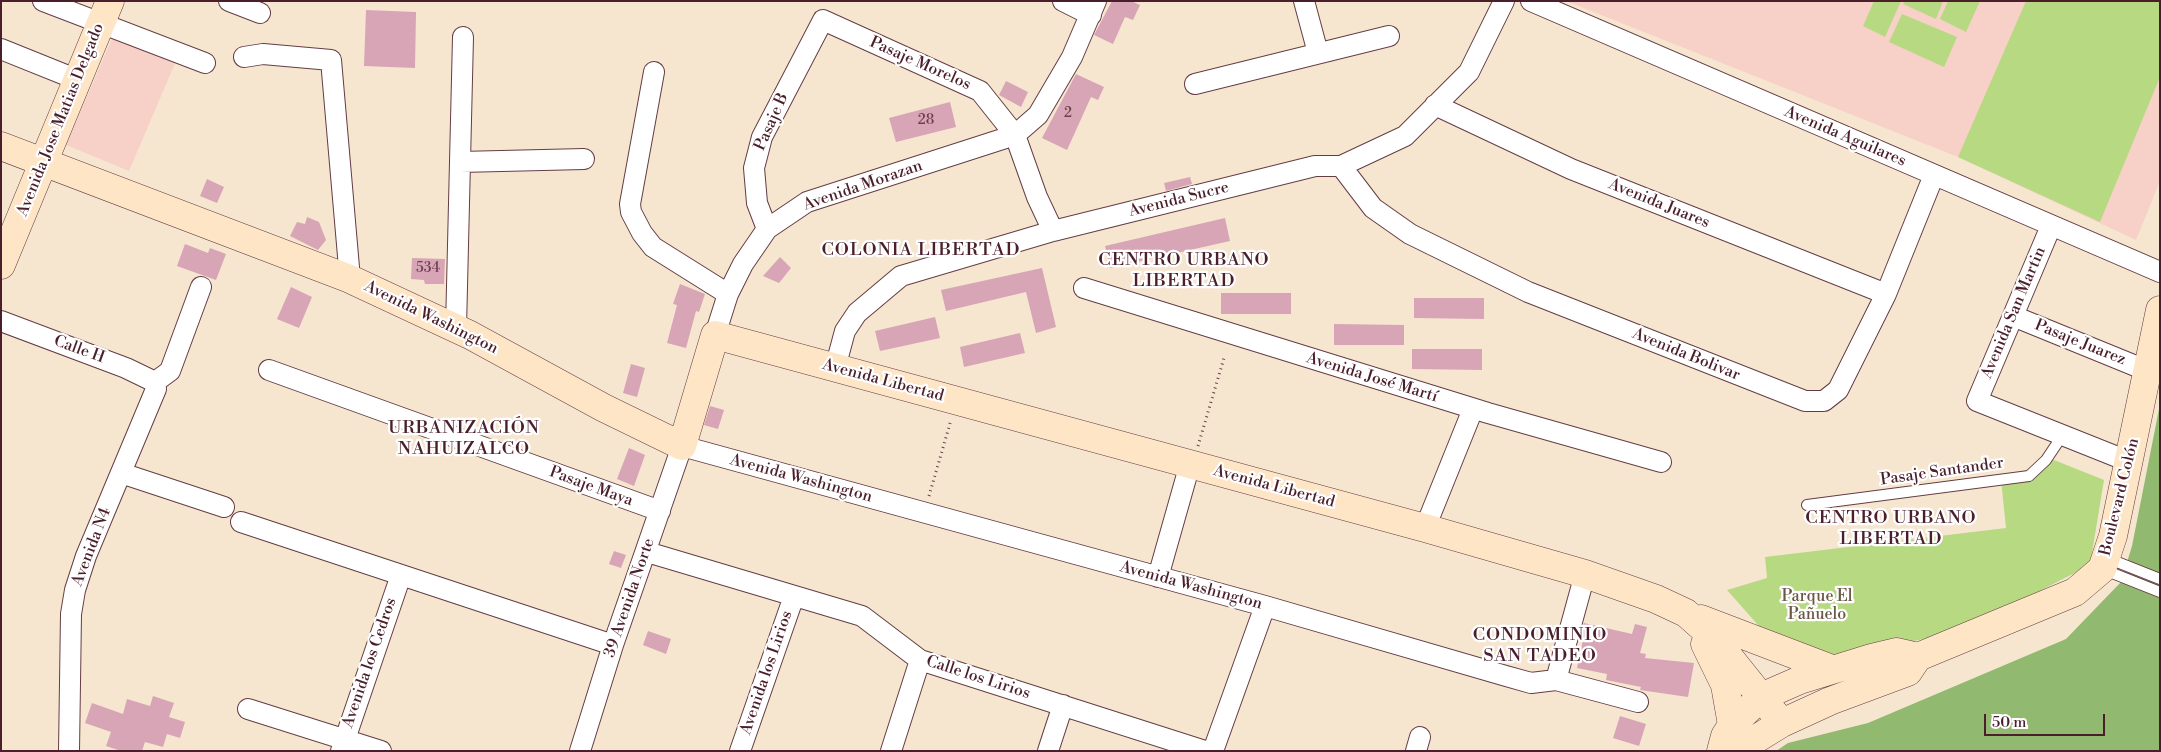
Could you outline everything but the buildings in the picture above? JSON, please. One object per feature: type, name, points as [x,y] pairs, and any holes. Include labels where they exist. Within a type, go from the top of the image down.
[{"type":"main road","name":"Avenida Jose Matias Delgado","points":[[1,266],[105,13]]},
{"type":"main road","name":"Avenida Washington","points":[[1,146],[350,279],[456,328],[604,408],[682,446]]},
{"type":"main road","name":"Boulevard Colón","points":[[1918,657],[2075,592],[2104,563],[2130,462],[2160,310]]},
{"type":"main road","name":"Avenida Libertad","points":[[715,335],[835,368],[1194,456],[1425,528],[1585,574],[1656,599],[1686,613],[1713,637],[1782,723]]},
{"type":"main road","name":"Avenida Morazan","points":[[682,446],[715,335]]},
{"type":"main road","points":[[1686,613],[1832,669]]},
{"type":"main road","points":[[1686,613],[1716,662],[1725,685],[1732,738],[1740,749],[1782,723],[1830,701],[1908,672],[1918,657],[1896,652],[1832,669],[1761,697],[1732,738]]},
{"type":"main road","points":[[1721,751],[1725,736],[1732,738]]},
{"type":"street","points":[[43,1],[105,13],[205,63]]},
{"type":"street","points":[[230,1],[260,12]]},
{"type":"street","points":[[1015,135],[1038,115],[1072,57],[1093,8],[1063,1]]},
{"type":"street","points":[[1304,1],[1318,53]]},
{"type":"street","name":"Avenida Sucre","points":[[835,368],[845,331],[857,313],[901,276],[1053,231],[1314,166],[1341,166],[1405,136],[1469,72],[1504,1]]},
{"type":"street","name":"Avenida Aguilares","points":[[1531,1],[2160,272]]},
{"type":"street","name":"Pasaje Morelos","points":[[823,20],[980,90],[1015,135],[1037,197],[1053,231]]},
{"type":"street","name":"Pasaje B","points":[[767,229],[757,203],[754,168],[762,137],[823,20]]},
{"type":"street","points":[[1195,84],[1389,36]]},
{"type":"street","points":[[456,328],[463,37]]},
{"type":"street","points":[[1,49],[78,80]]},
{"type":"street","points":[[244,57],[262,54],[331,60],[350,279]]},
{"type":"street","points":[[654,72],[630,204],[631,212],[638,226],[653,246],[728,294]]},
{"type":"street","name":"Avenida Juares","points":[[1436,105],[1571,168],[1886,294]]},
{"type":"street","name":"Avenida Morazan","points":[[715,335],[728,294],[743,264],[767,229],[806,202],[1015,135]]},
{"type":"street","points":[[460,162],[584,159]]},
{"type":"street","name":"Avenida Bolivar","points":[[1341,166],[1373,208],[1410,234],[1528,292],[1805,401],[1824,401],[1838,390],[1886,294],[1934,175]]},
{"type":"street","name":"Avenida San Martin","points":[[2051,226],[1977,401],[2062,436]]},
{"type":"street","points":[[155,382],[170,371],[201,287]]},
{"type":"street","name":"Avenida José Martí","points":[[1084,288],[1473,409],[1661,462]]},
{"type":"street","name":"Pasaje Juarez","points":[[2013,316],[2148,370]]},
{"type":"street","name":"Calle H","points":[[1,321],[126,368],[155,382]]},
{"type":"street","name":"Pasaje Maya","points":[[269,370],[660,512]]},
{"type":"street","name":"Avenida N4","points":[[69,751],[71,623],[75,590],[86,556],[156,389],[155,382]]},
{"type":"street","points":[[1425,528],[1473,409]]},
{"type":"street","points":[[2062,436],[2130,462]]},
{"type":"street","name":"39 Avenida Norte","points":[[580,751],[613,645],[647,552],[682,446]]},
{"type":"street","name":"Avenida Washington","points":[[682,446],[1265,606],[1532,683],[1556,680],[1638,702]]},
{"type":"street","points":[[1158,577],[1194,456]]},
{"type":"street","points":[[121,473],[224,507]]},
{"type":"street","points":[[241,522],[613,645]]},
{"type":"street","name":"Calle los Lirios","points":[[647,552],[862,616],[920,660],[1205,751]]},
{"type":"street","points":[[1556,680],[1585,574]]},
{"type":"street","name":"Avenida los Cedros","points":[[342,745],[401,575]]},
{"type":"street","name":"Avenida los Lirios","points":[[740,751],[794,596]]},
{"type":"street","points":[[1212,751],[1265,606]]},
{"type":"street","points":[[891,751],[920,660]]},
{"type":"street","points":[[1048,751],[1063,705]]},
{"type":"street","points":[[248,709],[342,745],[381,751]]},
{"type":"lane","name":"Pasaje Santander","points":[[1807,505],[2029,476],[2046,460],[2062,436]]},
{"type":"lane","points":[[2104,563],[2160,579]]},
{"type":"lane","points":[[2104,563],[2160,592]]},
{"type":"path","points":[[1194,456],[1224,358]]},
{"type":"path","points":[[928,498],[953,412]]},
{"type":"shaded area","points":[[1566,1],[2160,1],[2160,181],[2136,240],[1958,157]]},
{"type":"shaded area","points":[[114,34],[176,61],[129,171],[66,145]]},
{"type":"green space","points":[[1874,1],[1901,1],[1885,37],[1863,26]]},
{"type":"green space","points":[[1905,1],[1943,1],[1936,19],[1903,4]]},
{"type":"green space","points":[[1948,1],[1980,1],[1966,32],[1940,19]]},
{"type":"green space","points":[[2026,1],[2160,1],[2160,77],[2100,222],[1958,157]]},
{"type":"green space","points":[[1902,14],[1957,37],[1944,67],[1889,42]]},
{"type":"green space","points":[[2160,404],[2160,751],[1776,751],[1788,743],[1868,723],[2066,639],[2121,582],[2132,546]]},
{"type":"green space","name":"Parque El Pañuelo","points":[[2054,460],[2104,480],[2090,565],[1964,630],[1795,667],[1727,590],[1767,578],[1765,557],[2006,528],[2001,479]]},
{"type":"district","name":"COLONIA LIBERTAD","points":[[921,251]]},
{"type":"district","name":"CENTRO URBANO LIBERTAD","points":[[1184,271]]},
{"type":"district","name":"URBANIZACIÓN NAHUIZALCO","points":[[464,439]]},
{"type":"district","name":"CENTRO URBANO LIBERTAD","points":[[1891,529]]},
{"type":"district","name":"CONDOMINIO SAN TADEO","points":[[1540,646]]}]
